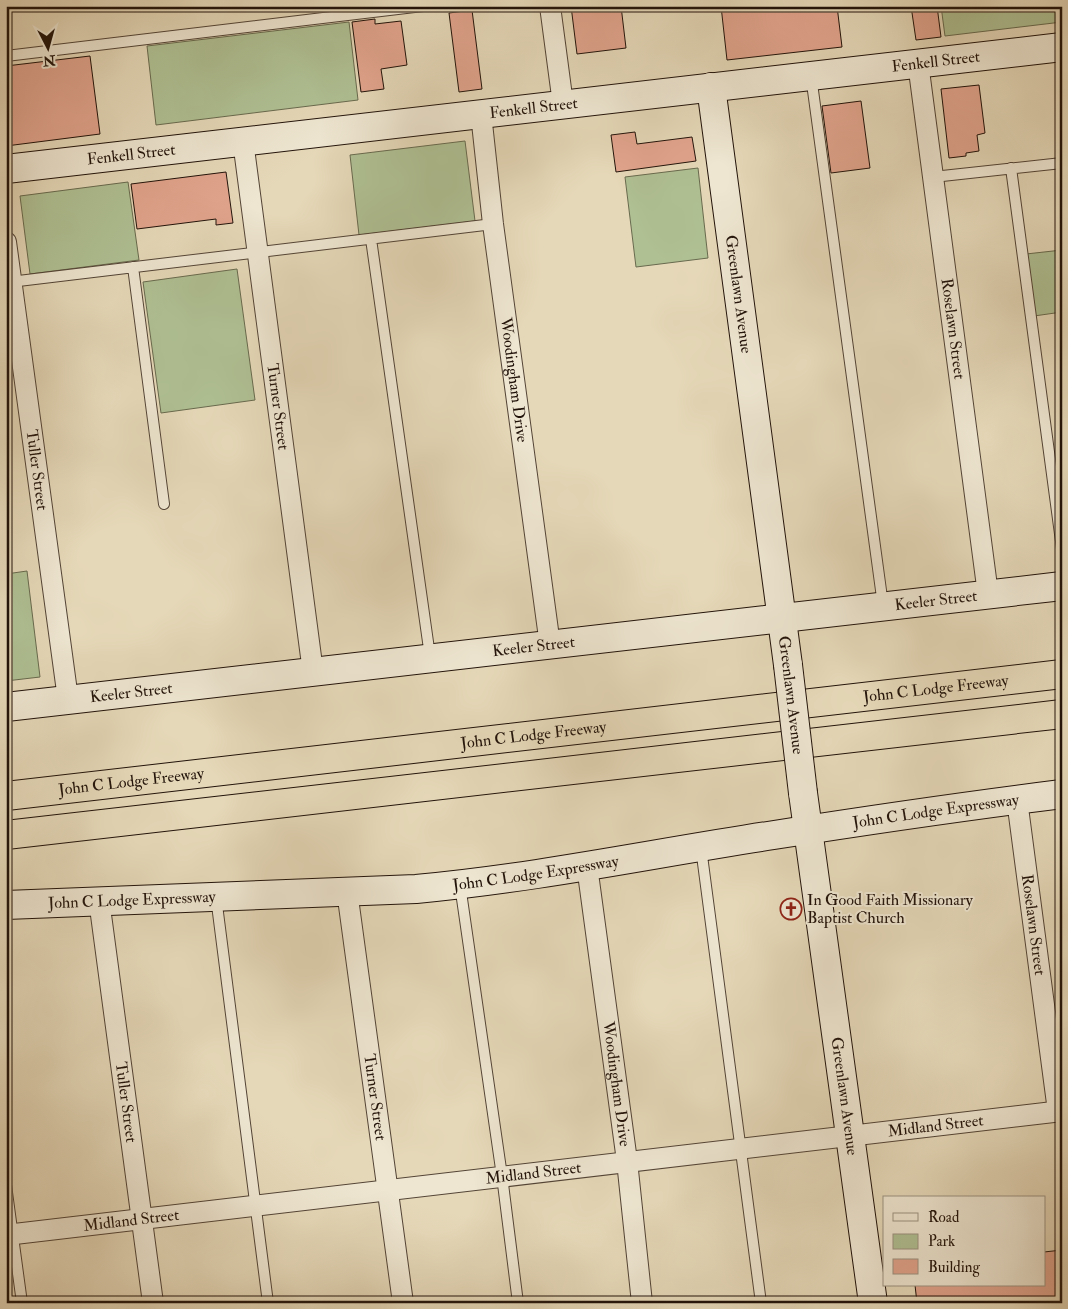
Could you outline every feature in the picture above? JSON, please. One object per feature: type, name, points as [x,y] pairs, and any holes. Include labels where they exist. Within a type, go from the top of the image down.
[{"type":"highway","name":"John C Lodge Freeway","points":[[6,796],[163,780],[1062,674]]},
{"type":"highway","points":[[6,835],[1062,714]]},
{"type":"street","points":[[550,6],[563,104]]},
{"type":"street","name":"Fenkell Street","points":[[6,169],[1062,47]]},
{"type":"street","name":"Roselawn Street","points":[[918,63],[988,594]]},
{"type":"street","name":"Greenlawn Avenue","points":[[711,87],[788,665],[803,793],[873,1303]]},
{"type":"street","name":"Woodingham Drive","points":[[480,114],[550,645]]},
{"type":"street","name":"Turner Street","points":[[243,141],[313,672]]},
{"type":"street","name":"Tuller Street","points":[[6,242],[9,282],[68,699]]},
{"type":"street","name":"Keeler Street","points":[[6,707],[1062,586]]},
{"type":"street","name":"John C Lodge Expressway","points":[[6,905],[460,885],[809,830],[1062,794]]},
{"type":"street","name":"Roselawn Street","points":[[1017,800],[1060,1111]]},
{"type":"street","name":"Woodingham Drive","points":[[587,866],[627,1161],[642,1303]]},
{"type":"street","name":"Turner Street","points":[[347,891],[402,1303]]},
{"type":"street","name":"Tuller Street","points":[[99,900],[153,1303]]},
{"type":"street","name":"Midland Street","points":[[10,1234],[1060,1111]]},
{"type":"lane","points":[[6,56],[423,6]]},
{"type":"lane","points":[[811,76],[884,606]]},
{"type":"lane","points":[[933,178],[1062,163]]},
{"type":"lane","points":[[1011,168],[1062,549]]},
{"type":"lane","points":[[9,282],[493,224]]},
{"type":"lane","points":[[371,239],[430,659]]},
{"type":"lane","points":[[133,267],[164,504]]},
{"type":"lane","points":[[701,847],[761,1303]]},
{"type":"lane","points":[[460,885],[502,1176],[518,1303]]},
{"type":"lane","points":[[216,896],[268,1303]]},
{"type":"lane","points":[[6,1185],[10,1234],[22,1303]]},
{"type":"green space","points":[[941,6],[1062,6],[1062,22],[945,36]]},
{"type":"green space","points":[[349,22],[358,100],[156,125],[147,46]]},
{"type":"green space","points":[[465,141],[475,221],[359,235],[350,155]]},
{"type":"green space","points":[[698,168],[708,258],[636,267],[625,177]]},
{"type":"green space","points":[[128,182],[139,260],[30,274],[20,196]]},
{"type":"green space","points":[[1062,250],[1062,312],[1034,316],[1026,254]]},
{"type":"green space","points":[[237,269],[255,400],[161,413],[143,282]]},
{"type":"green space","points":[[27,571],[40,677],[6,681],[6,574]]},
{"type":"building","points":[[571,6],[621,6],[626,48],[577,54]]},
{"type":"building","points":[[721,6],[837,6],[842,47],[727,60]]},
{"type":"building","points":[[911,6],[937,6],[941,37],[916,40]]},
{"type":"building","points":[[472,10],[482,89],[459,92],[449,13]]},
{"type":"building","points":[[375,19],[375,24],[401,21],[407,65],[381,69],[384,89],[361,92],[352,22]]},
{"type":"building","points":[[90,56],[100,134],[6,146],[6,66]]},
{"type":"building","points":[[979,85],[985,133],[977,135],[979,151],[966,153],[966,156],[949,158],[941,89]]},
{"type":"building","points":[[861,101],[870,168],[831,173],[822,106]]},
{"type":"building","points":[[635,132],[637,144],[692,137],[696,161],[616,172],[611,135]]},
{"type":"building","points":[[226,172],[233,223],[216,225],[216,219],[137,229],[131,184]]},
{"type":"building","points":[[1062,1250],[1062,1303],[917,1303],[915,1286],[1046,1286],[1046,1252]]},
{"type":"place","name":"In Good Faith Missionary Baptist Church","points":[[791,909]]}]
